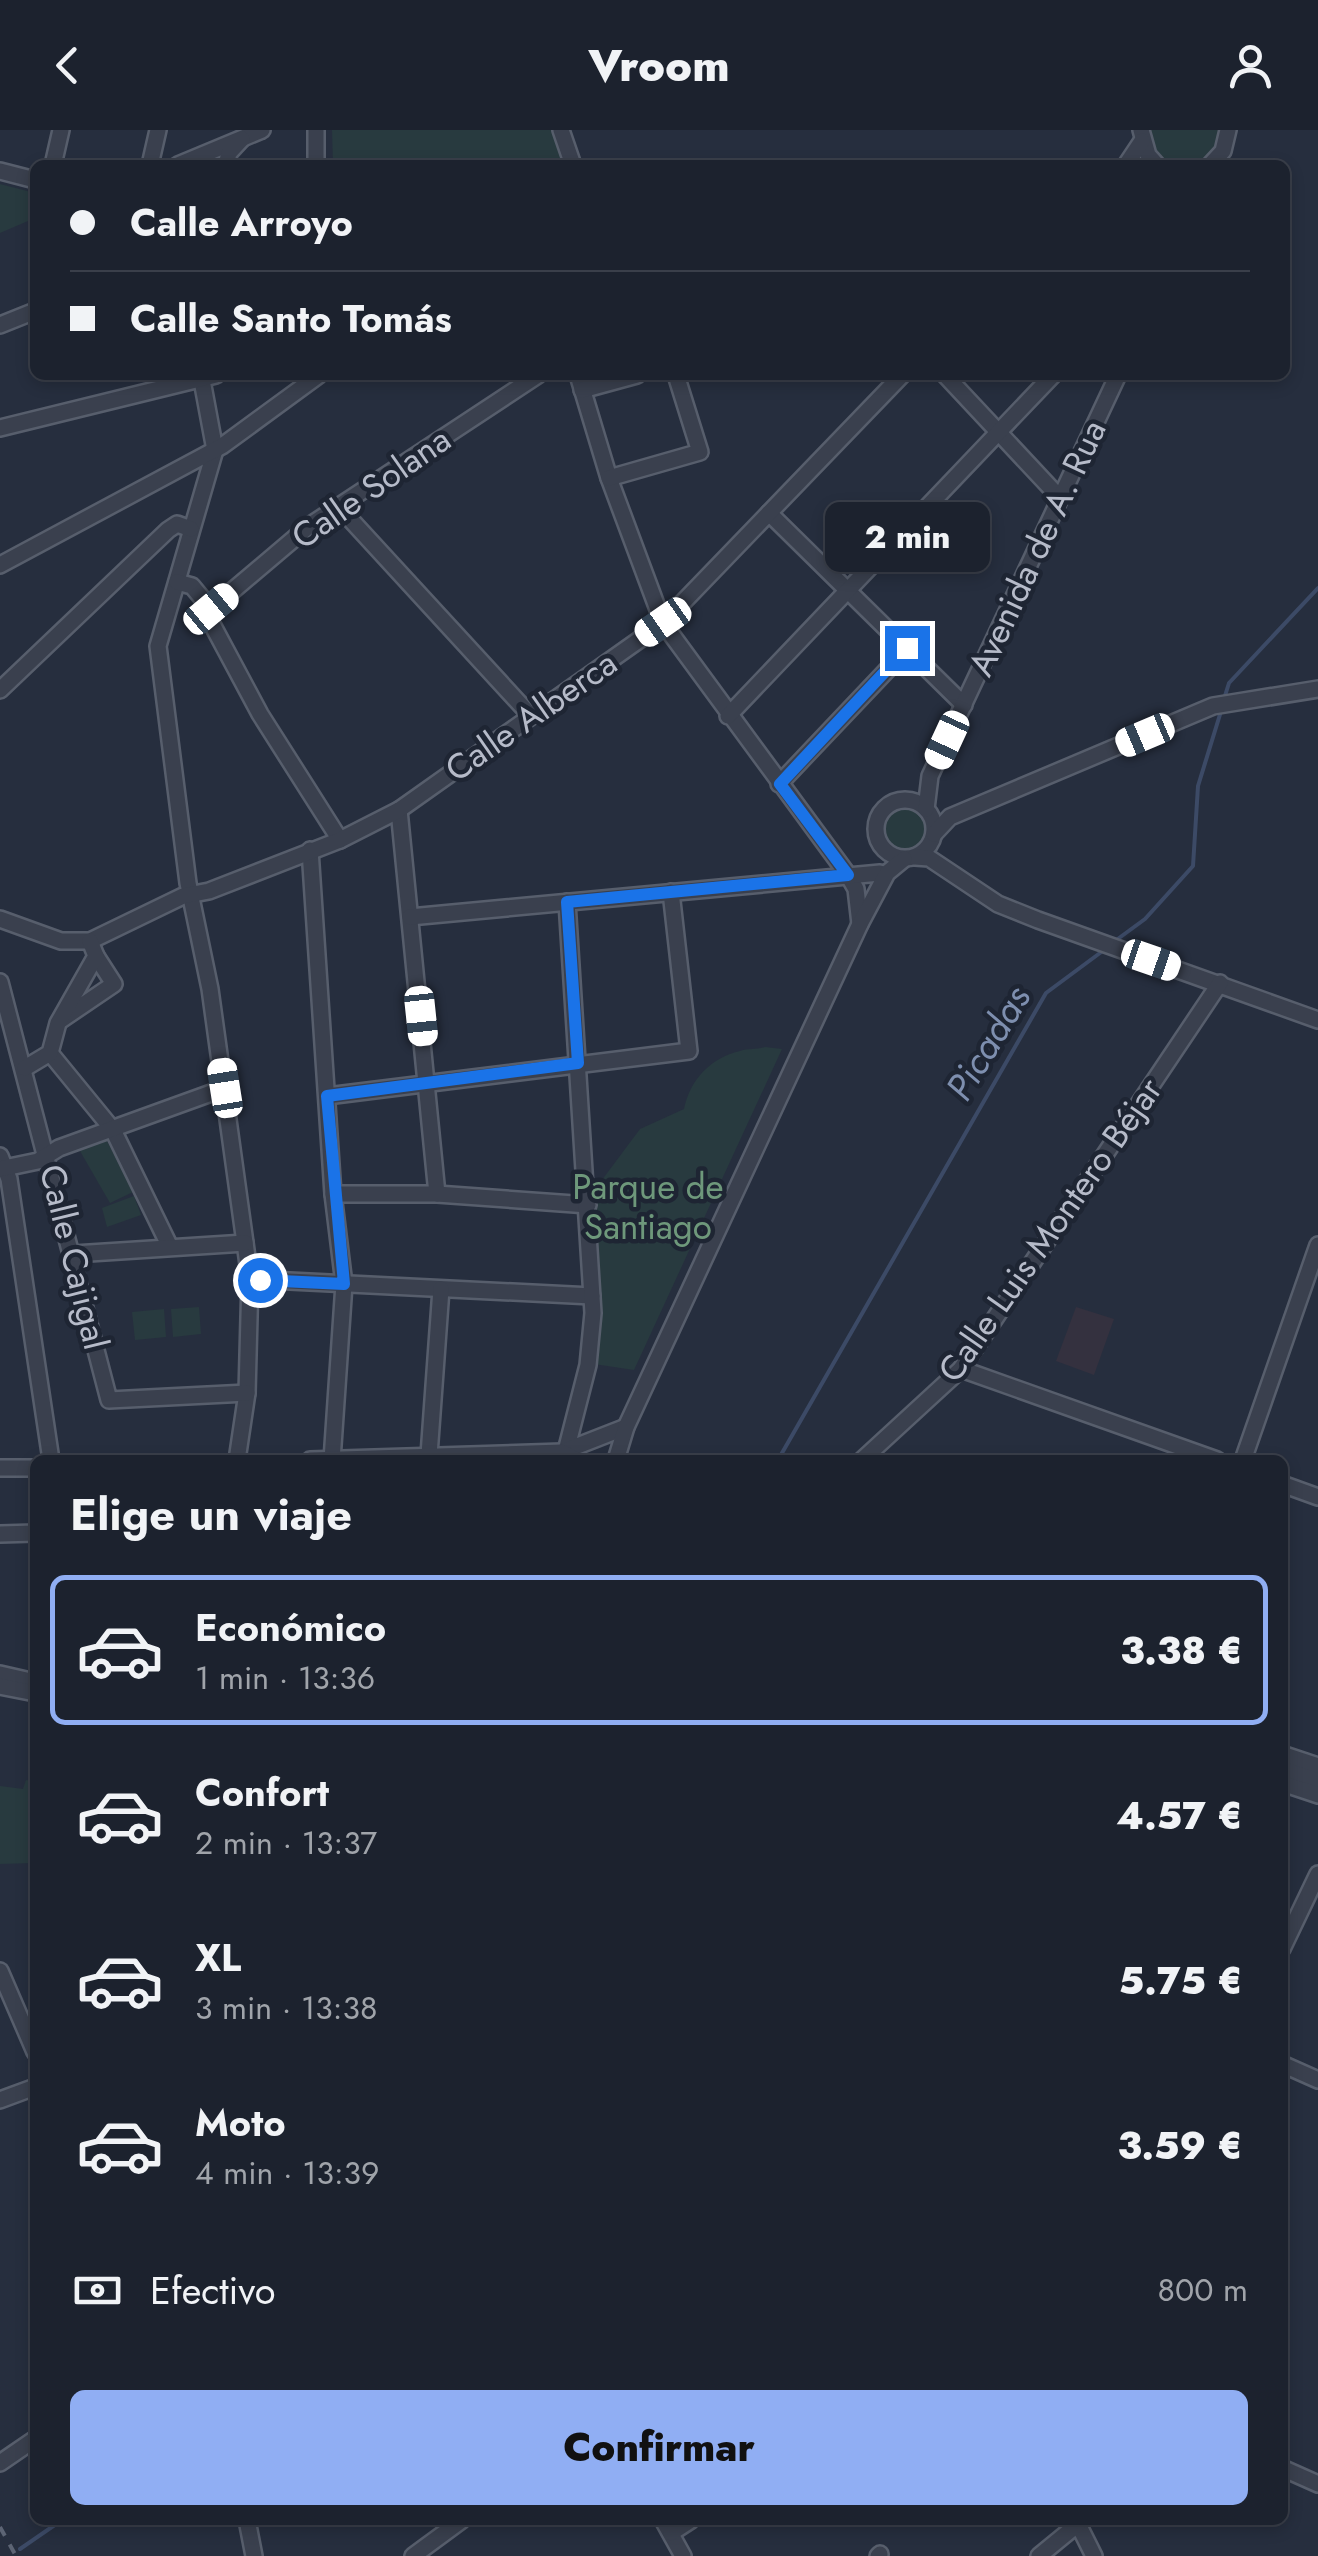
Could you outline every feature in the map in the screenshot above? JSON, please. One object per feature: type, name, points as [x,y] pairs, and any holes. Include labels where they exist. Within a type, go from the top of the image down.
[{"type":"street","points":[[54,160],[61,130]]},
{"type":"street","points":[[151,160],[158,130]]},
{"type":"street","points":[[188,160],[262,130]]},
{"type":"street","points":[[561,130],[570,160]]},
{"type":"street","points":[[1215,160],[1228,130]]},
{"type":"street","points":[[312,134],[315,160]]},
{"type":"street","points":[[1141,136],[1154,160]]},
{"type":"street","points":[[1130,160],[1141,136]]},
{"type":"street","points":[[226,160],[242,138]]},
{"type":"street","points":[[199,155],[211,160]]},
{"type":"street","points":[[0,171],[30,179]]},
{"type":"street","points":[[0,325],[30,313]]},
{"type":"street","points":[[0,428],[194,380]]},
{"type":"street","points":[[206,380],[214,450],[158,646],[250,1279],[247,1393],[238,1455]]},
{"type":"street","points":[[0,565],[214,450],[312,380]]},
{"type":"street","name":"Calle Solana","points":[[211,609],[338,506],[530,380]]},
{"type":"street","points":[[609,478],[700,452],[678,380]]},
{"type":"street","name":"Calle Alberca","points":[[93,948],[192,893],[340,840],[399,810],[663,622],[897,380]]},
{"type":"street","points":[[950,380],[1060,498]]},
{"type":"street","points":[[728,716],[1048,380]]},
{"type":"street","name":"Avenida de A. Rua","points":[[906,800],[930,776],[1116,380]]},
{"type":"street","points":[[580,383],[609,478],[663,622],[852,882],[873,897]]},
{"type":"street","points":[[338,506],[531,716]]},
{"type":"street","points":[[769,513],[964,704]]},
{"type":"street","points":[[0,690],[168,530],[177,524],[191,529]]},
{"type":"street","points":[[177,582],[192,586],[211,609],[206,613],[260,714],[340,840]]},
{"type":"street","points":[[780,784],[907,648]]},
{"type":"street","points":[[618,1455],[626,1427],[860,924],[894,866],[932,839],[950,816],[1214,706],[1318,689]]},
{"type":"street","name":"Avenida de A. Rua","points":[[928,812],[930,776]]},
{"type":"street","points":[[873,897],[884,850],[876,829],[884,808],[906,800],[928,812],[950,816]]},
{"type":"street","points":[[399,810],[437,1194]]},
{"type":"street","points":[[928,812],[932,839],[946,868]]},
{"type":"street","points":[[310,850],[344,1284],[332,1455]]},
{"type":"street","points":[[884,850],[946,868],[1012,909],[1318,1020]]},
{"type":"street","points":[[410,917],[671,892],[852,882],[880,872]]},
{"type":"street","points":[[852,882],[860,924]]},
{"type":"street","points":[[327,1096],[688,1051],[671,892]]},
{"type":"street","points":[[567,902],[592,1296],[588,1365],[569,1455]]},
{"type":"street","points":[[2,922],[61,942],[93,948],[114,984],[58,1023]]},
{"type":"street","points":[[25,1068],[50,1053],[58,1023],[93,948]]},
{"type":"street","name":"Calle Cajigal","points":[[0,982],[4,1008],[48,1154],[109,1400],[247,1393]]},
{"type":"street","name":"Calle Luis Montero Béjar","points":[[867,1455],[962,1369],[1220,983]]},
{"type":"street","points":[[50,1053],[113,1130],[170,1247]]},
{"type":"street","points":[[50,1455],[2,1164],[48,1154],[225,1088]]},
{"type":"street","points":[[334,1194],[437,1194],[588,1204]]},
{"type":"street","points":[[74,1254],[245,1243]]},
{"type":"street","points":[[1245,1455],[1318,1244]]},
{"type":"street","points":[[250,1279],[592,1296]]},
{"type":"street","points":[[429,1454],[441,1288]]},
{"type":"street","points":[[962,1369],[1203,1455]]},
{"type":"street","points":[[571,1455],[626,1427]]},
{"type":"street","points":[[624,1455],[626,1427]]},
{"type":"street","points":[[413,1455],[499,1455]]},
{"type":"street","points":[[0,1468],[30,1468]]},
{"type":"street","points":[[1288,1486],[1318,1497]]},
{"type":"street","points":[[0,1534],[30,1533]]},
{"type":"street","points":[[0,1674],[30,1681]]},
{"type":"street","points":[[0,1686],[30,1692]]},
{"type":"street","points":[[1288,1756],[1318,1766]]},
{"type":"street","points":[[1288,1771],[1318,1781]]},
{"type":"street","points":[[1288,1784],[1318,1795]]},
{"type":"street","points":[[1289,1919],[1318,1874]]},
{"type":"street","points":[[0,1972],[30,2040]]},
{"type":"street","points":[[0,2016],[17,2009]]},
{"type":"street","points":[[1288,2067],[1318,2080]]},
{"type":"street","points":[[0,2100],[30,2089]]},
{"type":"street","points":[[0,2463],[30,2442]]},
{"type":"street","points":[[1288,2471],[1318,2484]]},
{"type":"street","points":[[248,2525],[254,2556]]},
{"type":"street","points":[[413,2556],[455,2525]]},
{"type":"street","points":[[1039,2556],[1074,2525]]},
{"type":"street","points":[[1078,2525],[1094,2556]]},
{"type":"street","points":[[667,2527],[683,2556]]},
{"type":"shaded area","points":[[1076,1307],[1114,1319],[1094,1375],[1056,1361]]},
{"type":"green space","points":[[332,130],[555,130],[565,160],[333,160]]},
{"type":"green space","points":[[1150,130],[1220,130],[1219,141],[1204,160],[1165,159],[1151,140]]},
{"type":"green space","points":[[0,184],[30,192],[30,220],[0,233]]},
{"type":"green space","points":[[905,809],[919,815],[925,829],[919,843],[905,849],[891,843],[885,829],[891,815]]},
{"type":"green space","name":"Parque de Santiago","points":[[765,1047],[782,1049],[634,1370],[594,1364],[600,1323],[593,1192],[640,1129],[684,1109],[696,1080],[711,1065],[729,1054]]},
{"type":"green space","points":[[107,1141],[133,1192],[110,1203],[80,1151]]},
{"type":"green space","points":[[134,1196],[141,1215],[107,1227],[102,1208]]},
{"type":"green space","points":[[199,1307],[201,1334],[173,1337],[171,1309]]},
{"type":"green space","points":[[164,1309],[166,1337],[135,1340],[132,1312]]},
{"type":"green space","points":[[26,1780],[30,1780],[30,1863],[0,1864],[0,1786],[23,1789]]},
{"type":"waterway","name":"Picadas","points":[[1224,699],[1229,683],[1318,588]]},
{"type":"waterway","name":"Picadas","points":[[1115,941],[1145,919],[1193,866],[1198,786],[1222,708]]},
{"type":"waterway","name":"Picadas","points":[[781,1455],[1046,993],[1104,950]]},
{"type":"waterway","name":"Picadas","points":[[20,2549],[55,2525]]},
{"type":"railway","points":[[0,2527],[16,2556]]},
{"type":"route","points":[[260,1280],[344,1284],[327,1096],[578,1063],[567,902],[848,875],[780,784],[907,648]]}]
